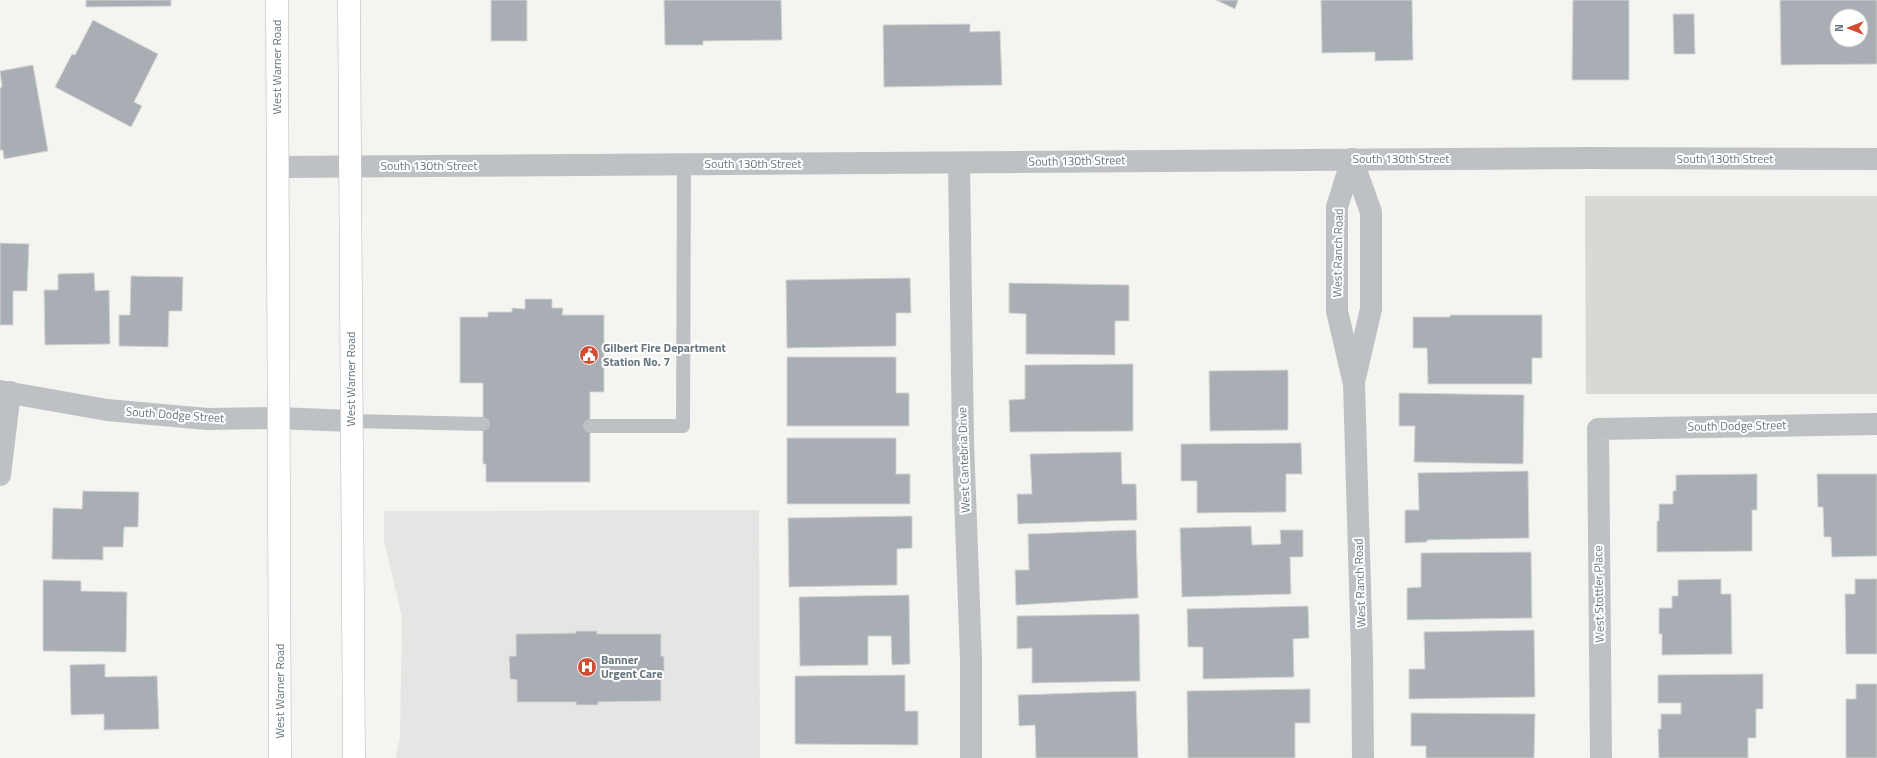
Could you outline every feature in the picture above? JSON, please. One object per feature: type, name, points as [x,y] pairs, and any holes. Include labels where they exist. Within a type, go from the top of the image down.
[{"type":"main road","name":"West Warner Road","points":[[277,0],[280,758]]},
{"type":"main road","name":"West Warner Road","points":[[349,0],[354,758]]},
{"type":"street","name":"South 130th Street","points":[[277,167],[1352,159],[1877,159]]},
{"type":"street","name":"West Ranch Road","points":[[1352,159],[1337,207],[1337,311],[1354,384],[1362,655],[1363,758]]},
{"type":"street","name":"West Ranch Road","points":[[1352,159],[1371,212],[1371,309],[1354,384]]},
{"type":"street","name":"West Cantebria Drive","points":[[959,162],[963,442],[970,650],[971,758]]},
{"type":"street","name":"South Dodge Street","points":[[5,392],[107,410],[207,419],[278,418],[351,421]]},
{"type":"street","points":[[0,475],[5,392]]},
{"type":"street","name":"South Dodge Street","points":[[1598,429],[1877,424]]},
{"type":"street","name":"West Stottler Place","points":[[1598,429],[1601,758]]},
{"type":"lane","points":[[590,426],[683,426],[684,164]]},
{"type":"lane","points":[[351,421],[483,424]]},
{"type":"shaded area","points":[[1585,196],[1877,196],[1877,394],[1586,394]]},
{"type":"shaded area","points":[[759,510],[760,758],[396,758],[400,736],[402,617],[384,541],[384,511]]},
{"type":"building","points":[[86,0],[171,0],[171,6],[86,7]]},
{"type":"building","points":[[491,0],[527,0],[527,41],[491,41]]},
{"type":"building","points":[[664,0],[781,0],[782,40],[703,41],[703,45],[665,45]]},
{"type":"building","points":[[1216,0],[1238,0],[1235,9]]},
{"type":"building","points":[[1321,0],[1412,0],[1413,60],[1375,61],[1375,52],[1322,53]]},
{"type":"building","points":[[1573,0],[1629,0],[1629,80],[1572,80]]},
{"type":"building","points":[[1780,0],[1877,0],[1877,64],[1781,65]]},
{"type":"building","points":[[1673,14],[1694,14],[1695,54],[1674,54]]},
{"type":"building","points":[[93,20],[158,54],[134,102],[142,106],[131,127],[55,87],[72,54],[75,55]]},
{"type":"building","points":[[970,24],[970,32],[1000,31],[1002,85],[884,87],[883,25]]},
{"type":"building","points":[[33,65],[48,151],[4,159],[3,150],[0,150],[0,88],[2,87],[0,71]]},
{"type":"building","points":[[0,243],[29,244],[27,291],[13,291],[13,325],[0,325]]},
{"type":"building","points":[[94,273],[95,291],[109,290],[110,344],[45,345],[44,290],[58,290],[58,274]]},
{"type":"building","points":[[131,276],[183,277],[182,311],[169,311],[168,347],[119,346],[119,315],[130,315]]},
{"type":"building","points":[[910,278],[911,313],[896,313],[896,346],[787,348],[786,280]]},
{"type":"building","points":[[1009,283],[1129,285],[1129,321],[1115,321],[1115,355],[1026,354],[1026,314],[1009,313]]},
{"type":"building","points":[[525,299],[552,299],[552,308],[563,308],[562,315],[604,315],[604,392],[590,392],[590,482],[486,482],[486,464],[483,464],[483,383],[460,383],[460,317],[488,317],[488,312],[512,312],[512,308],[525,309]]},
{"type":"building","points":[[1450,315],[1542,315],[1542,358],[1532,358],[1532,384],[1428,384],[1427,348],[1413,348],[1413,317],[1450,317]]},
{"type":"building","points":[[787,357],[896,357],[896,393],[909,393],[909,426],[787,426]]},
{"type":"building","points":[[1133,364],[1133,431],[1010,432],[1009,400],[1025,399],[1025,365]]},
{"type":"building","points":[[1288,370],[1288,430],[1210,431],[1209,371]]},
{"type":"building","points":[[1399,393],[1524,395],[1523,464],[1414,462],[1415,426],[1399,426]]},
{"type":"building","points":[[787,438],[896,438],[896,474],[910,474],[910,504],[787,504]]},
{"type":"building","points":[[1301,443],[1302,474],[1286,474],[1286,512],[1197,513],[1197,481],[1181,481],[1181,444]]},
{"type":"building","points":[[1121,452],[1122,484],[1136,484],[1137,520],[1018,524],[1017,494],[1032,494],[1030,454]]},
{"type":"building","points":[[1528,471],[1529,538],[1427,540],[1427,542],[1405,543],[1405,510],[1419,510],[1418,473]]},
{"type":"building","points":[[1757,474],[1757,510],[1752,510],[1752,551],[1657,552],[1657,521],[1659,521],[1659,504],[1673,504],[1673,491],[1676,491],[1676,475]]},
{"type":"building","points":[[1817,474],[1877,474],[1877,556],[1832,557],[1831,537],[1824,537],[1823,507],[1818,507]]},
{"type":"building","points":[[83,491],[139,492],[138,527],[124,527],[123,547],[103,547],[103,560],[52,559],[53,508],[82,509]]},
{"type":"building","points":[[912,516],[912,548],[897,549],[897,585],[789,587],[788,518]]},
{"type":"building","points":[[1251,526],[1252,545],[1281,544],[1280,530],[1303,530],[1303,557],[1290,557],[1291,594],[1182,597],[1180,528]]},
{"type":"building","points":[[1136,530],[1138,598],[1016,605],[1015,570],[1029,570],[1028,534]]},
{"type":"building","points":[[1531,552],[1532,618],[1407,620],[1407,588],[1421,587],[1421,553]]},
{"type":"building","points":[[1721,579],[1721,594],[1731,594],[1732,654],[1662,655],[1662,634],[1659,634],[1659,608],[1672,608],[1672,596],[1678,596],[1678,580]]},
{"type":"building","points":[[1855,579],[1877,579],[1877,654],[1846,654],[1845,594],[1855,594]]},
{"type":"building","points":[[43,580],[81,581],[81,591],[127,592],[126,652],[43,651]]},
{"type":"building","points":[[909,595],[910,664],[892,665],[891,636],[868,636],[868,665],[800,666],[799,597]]},
{"type":"building","points":[[1308,606],[1309,638],[1293,639],[1294,677],[1203,679],[1203,647],[1188,647],[1187,609]]},
{"type":"building","points":[[1139,614],[1140,681],[1032,683],[1032,648],[1017,649],[1017,616]]},
{"type":"building","points":[[1534,630],[1535,697],[1409,699],[1409,669],[1425,669],[1424,632]]},
{"type":"building","name":"Banner Urgent Care","points":[[576,631],[597,631],[597,634],[661,634],[661,656],[664,656],[664,677],[661,677],[661,701],[598,702],[598,705],[576,705],[576,702],[517,702],[517,680],[510,679],[509,656],[516,656],[516,634],[576,633]]},
{"type":"building","points":[[105,664],[105,677],[157,676],[159,729],[104,730],[104,714],[71,715],[70,665]]},
{"type":"building","points":[[1763,674],[1763,709],[1756,709],[1756,738],[1748,738],[1748,758],[1659,758],[1658,729],[1661,729],[1661,714],[1681,714],[1681,703],[1658,703],[1658,675]]},
{"type":"building","points":[[905,675],[905,711],[918,711],[918,745],[795,744],[795,676]]},
{"type":"building","points":[[1856,684],[1877,684],[1877,758],[1846,758],[1846,699],[1856,699]]},
{"type":"building","points":[[1310,689],[1310,723],[1295,723],[1295,758],[1188,758],[1187,691]]},
{"type":"building","points":[[1136,691],[1138,758],[1036,758],[1035,725],[1019,726],[1018,695]]},
{"type":"building","points":[[1411,713],[1535,714],[1534,758],[1426,758],[1426,746],[1411,746]]},
{"type":"place","name":"Gilbert Fire Department Station No. 7","points":[[589,355]]},
{"type":"place","name":"Banner Urgent Care","points":[[587,667]]}]
